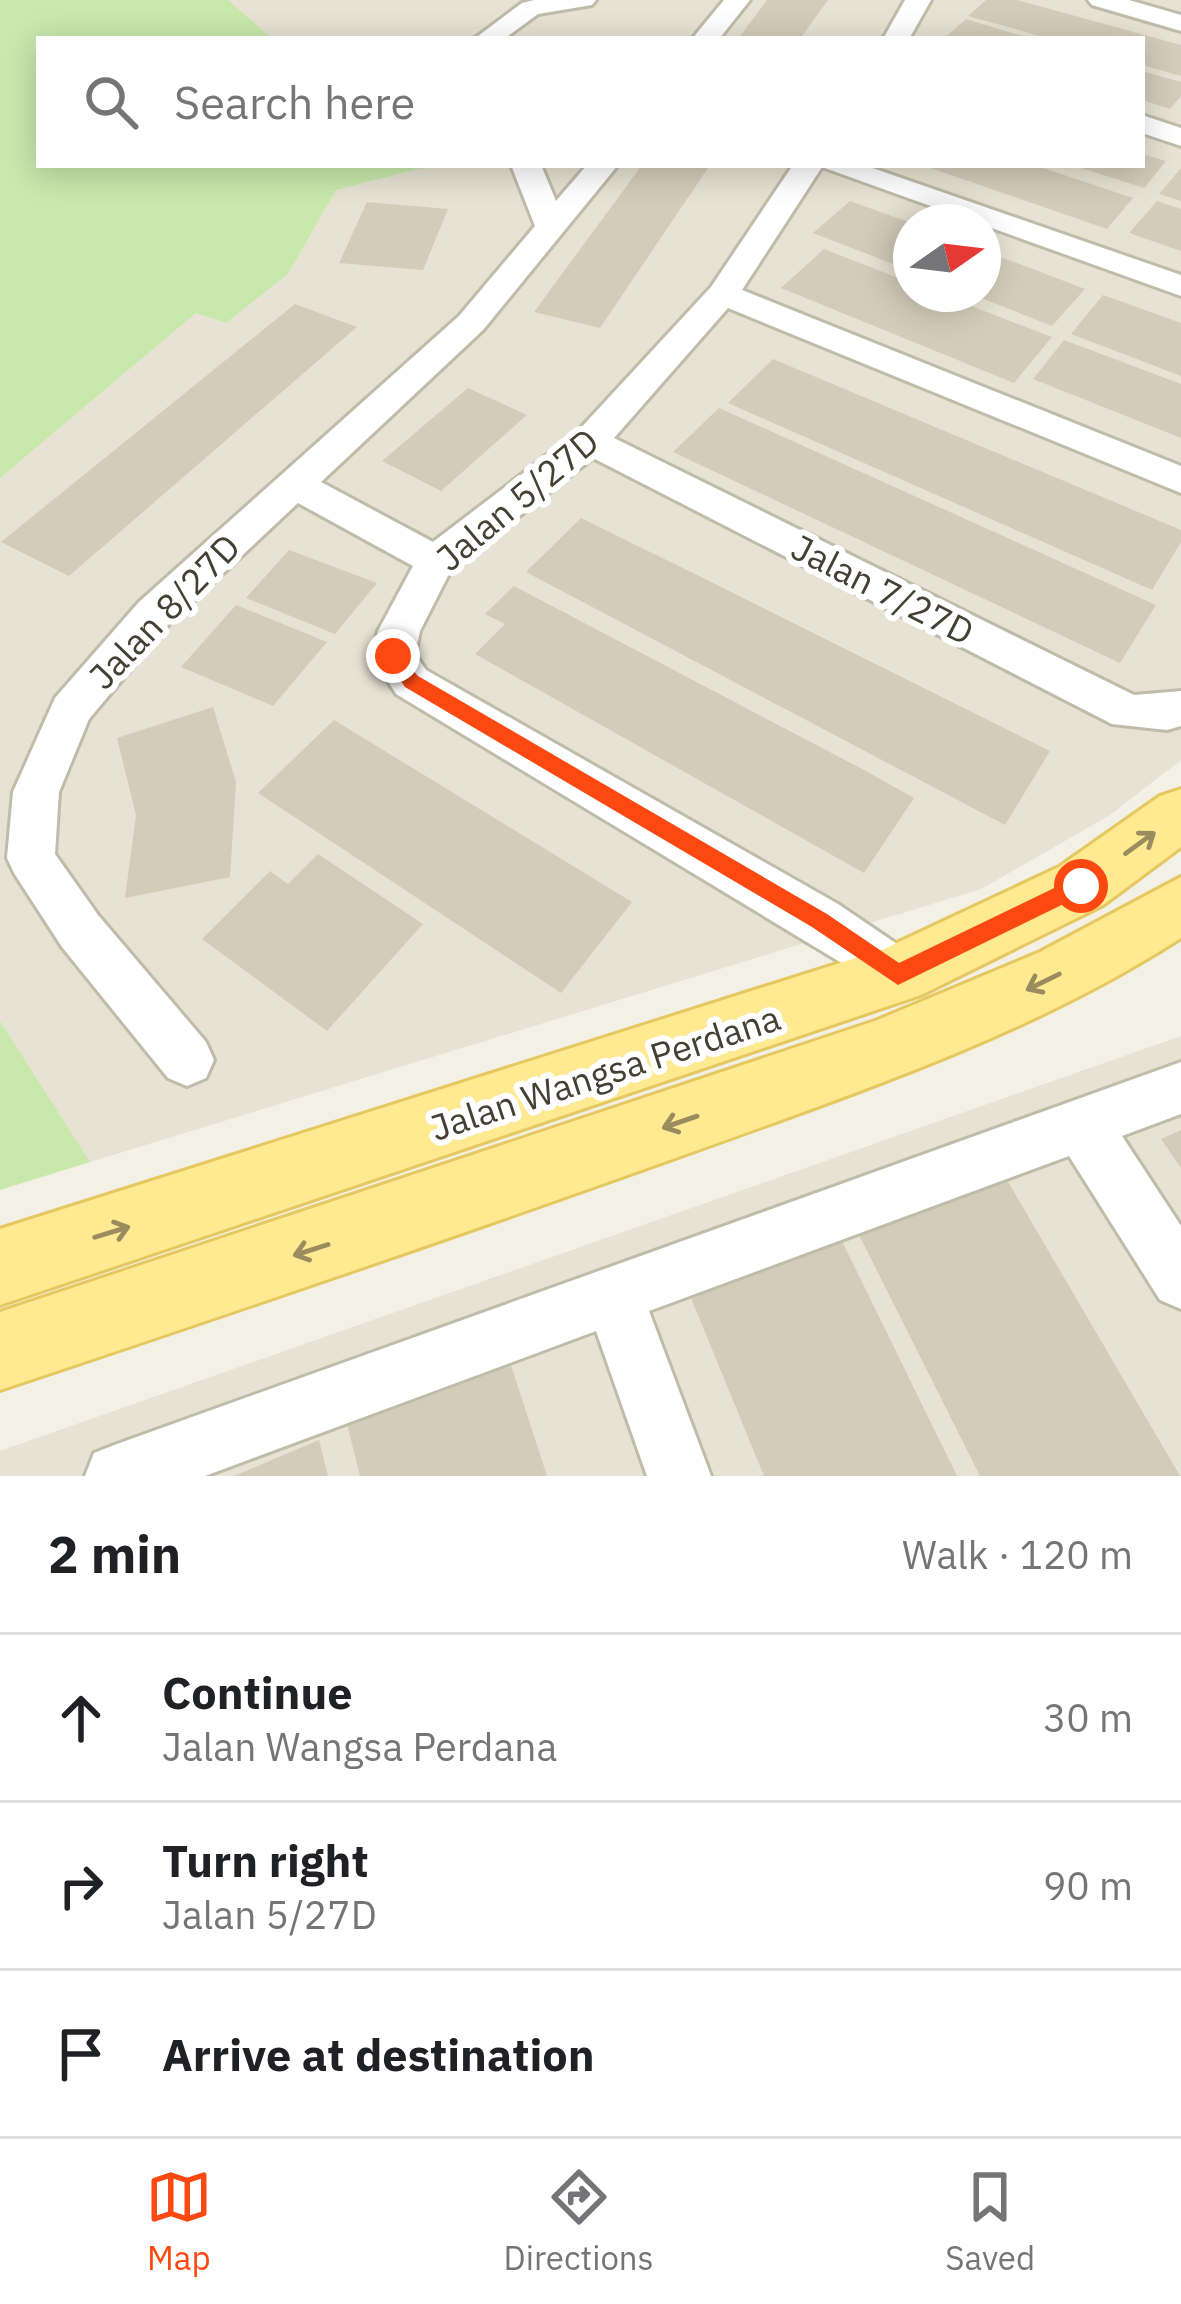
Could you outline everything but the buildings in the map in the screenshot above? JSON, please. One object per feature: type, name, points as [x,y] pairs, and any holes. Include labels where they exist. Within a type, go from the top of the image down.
[{"type":"main road","name":"Jalan Wangsa Perdana","points":[[0,1268],[898,974],[1081,886],[1181,814]]},
{"type":"main road","name":"Jalan Wangsa Perdana","points":[[0,1351],[372,1230],[951,1027],[1120,946],[1181,904]]},
{"type":"street","points":[[491,36],[531,8],[583,0]]},
{"type":"street","points":[[707,36],[736,0]]},
{"type":"street","points":[[898,36],[918,0]]},
{"type":"street","points":[[1108,1],[1181,23]]},
{"type":"street","points":[[1145,125],[1181,137]]},
{"type":"street","points":[[527,168],[552,228]]},
{"type":"street","name":"Jalan 8/27D","points":[[187,1060],[80,931],[31,858],[36,792],[71,710],[154,613],[471,323],[601,168]]},
{"type":"street","name":"Jalan 5/27D","points":[[806,168],[723,294],[590,442],[436,561],[399,631],[393,656],[412,682],[820,920],[898,974]]},
{"type":"street","points":[[844,168],[1181,286]]},
{"type":"street","points":[[723,294],[1181,479]]},
{"type":"street","name":"Jalan 7/27D","points":[[590,442],[1128,712],[1167,713],[1181,708]]},
{"type":"street","points":[[292,484],[436,561]]},
{"type":"street","points":[[117,1476],[1181,1088]]},
{"type":"street","points":[[1082,1125],[1181,1279]]},
{"type":"street","points":[[614,1298],[680,1476]]},
{"type":"shaded area","points":[[228,0],[1181,0],[1181,760],[1110,815],[981,889],[90,1162],[0,1021],[0,478],[196,313],[226,323],[288,274],[336,190],[432,168],[1145,168],[1145,36],[270,36]]},
{"type":"shaded area","points":[[1181,1036],[1181,1476],[0,1476],[0,1451]]},
{"type":"green space","points":[[0,0],[228,0],[270,36],[36,36],[36,168],[432,168],[336,190],[288,274],[226,323],[196,313],[0,478]]},
{"type":"green space","points":[[0,1021],[90,1162],[0,1190]]},
{"type":"route","points":[[393,656],[412,682],[820,920],[898,974],[1081,886]]}]
